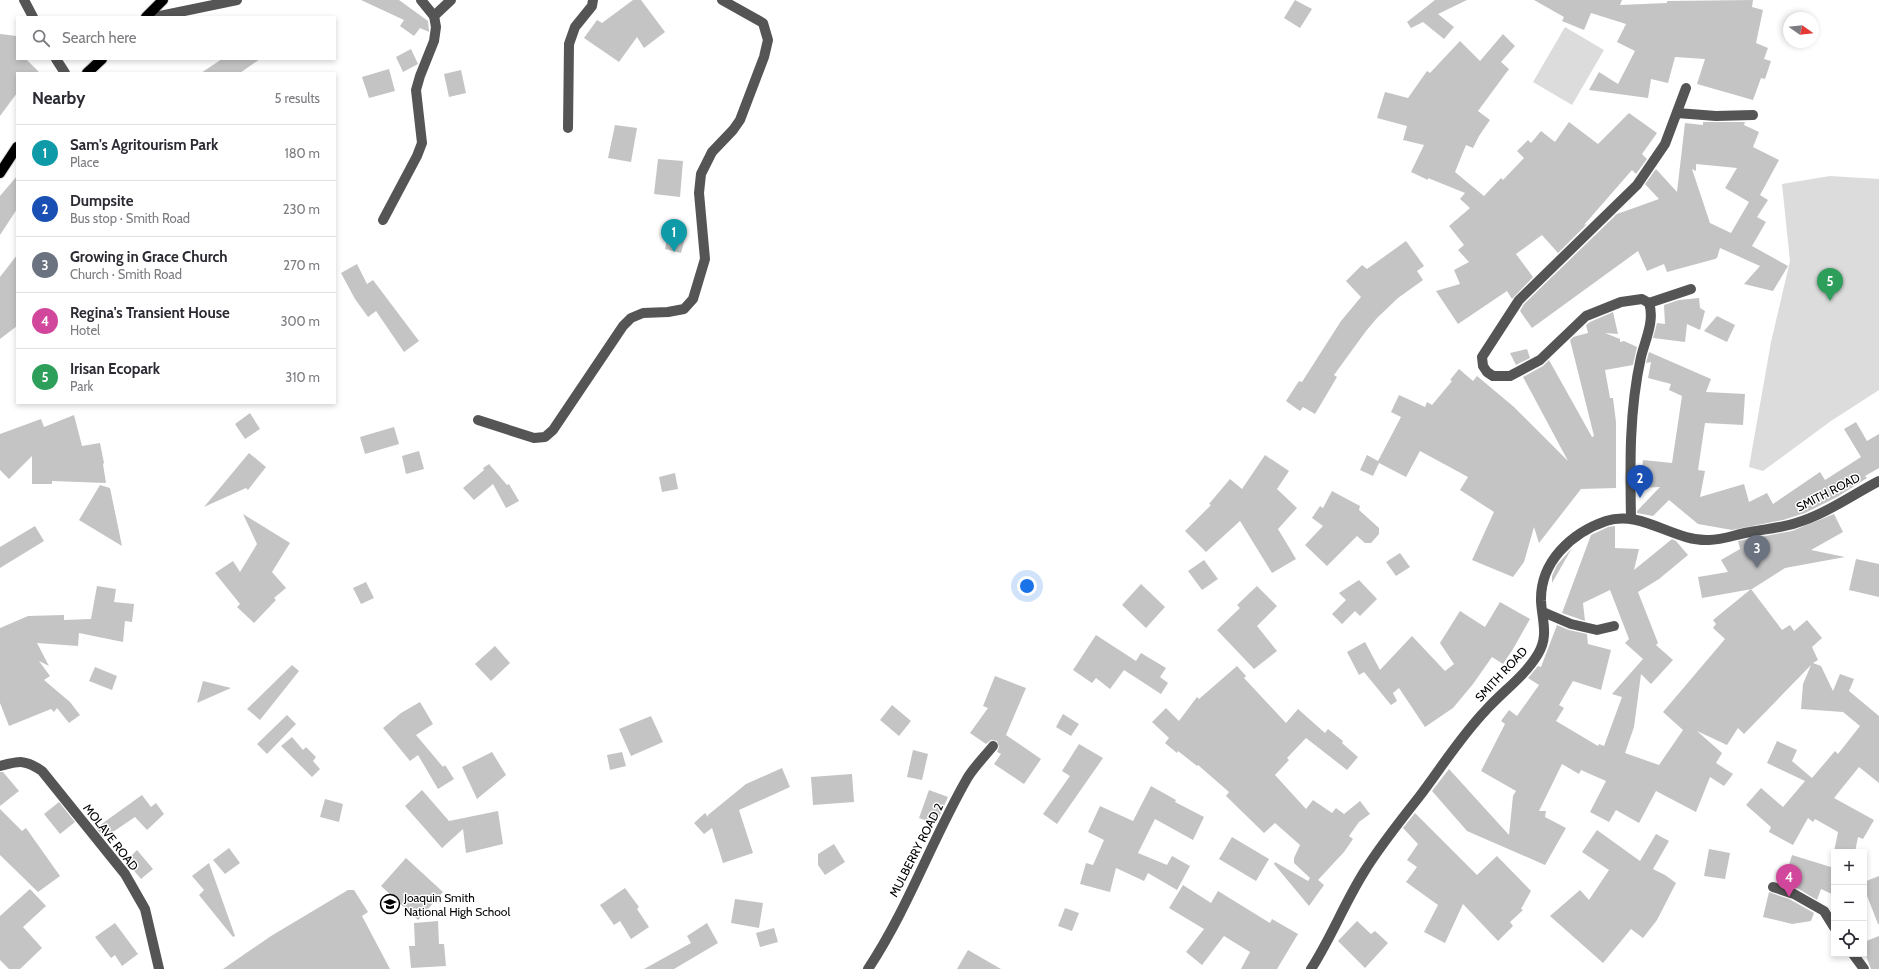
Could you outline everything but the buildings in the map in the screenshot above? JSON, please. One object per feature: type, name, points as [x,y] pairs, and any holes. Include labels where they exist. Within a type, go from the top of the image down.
[{"type":"main road","points":[[147,16],[163,0]]},
{"type":"main road","points":[[88,72],[101,60]]},
{"type":"main road","points":[[0,172],[16,149]]},
{"type":"street","points":[[24,0],[32,16]]},
{"type":"street","points":[[160,16],[237,0]]},
{"type":"street","points":[[383,220],[417,156],[422,143],[416,90],[434,41],[436,27],[434,16],[421,0]]},
{"type":"street","points":[[434,16],[451,0]]},
{"type":"street","points":[[568,128],[569,44],[575,27],[592,6],[593,0]]},
{"type":"street","points":[[478,420],[534,438],[545,437],[554,430],[627,322],[642,313],[668,312],[684,309],[693,299],[705,259],[699,193],[701,174],[712,152],[733,130],[740,120],[764,57],[768,40],[763,23],[722,0]]},
{"type":"street","points":[[57,60],[64,72]]},
{"type":"street","points":[[1631,519],[1630,464],[1632,413],[1635,387],[1651,318],[1651,311],[1648,303],[1642,299],[1621,302],[1586,316],[1540,360],[1510,376],[1493,376],[1487,372],[1483,366],[1482,357],[1519,300],[1637,185],[1665,144],[1686,88]]},
{"type":"street","points":[[1677,113],[1716,116],[1753,115]]},
{"type":"street","points":[[1648,303],[1691,289]]},
{"type":"street","name":"SMITH ROAD","points":[[1311,969],[1332,934],[1364,872],[1388,838],[1476,721],[1522,675],[1538,655],[1544,644],[1545,634],[1541,602],[1542,583],[1546,571],[1552,561],[1566,544],[1588,530],[1608,520],[1631,519],[1681,536],[1708,540],[1796,524],[1831,508],[1879,481]]},
{"type":"street","points":[[1543,612],[1571,624],[1596,630],[1614,626]]},
{"type":"street","name":"MULBERRY ROAD 2","points":[[868,969],[887,939],[969,776],[993,746]]},
{"type":"street","name":"MOLAVE ROAD","points":[[0,766],[18,761],[25,761],[42,770],[125,874],[145,909],[159,969]]},
{"type":"street","points":[[1773,887],[1794,894],[1824,911],[1831,922]]},
{"type":"street","points":[[1855,957],[1864,969]]},
{"type":"shaded area","points":[[1565,27],[1604,50],[1572,105],[1533,82]]},
{"type":"shaded area","points":[[1830,176],[1879,179],[1879,390],[1831,421],[1763,471],[1749,467],[1771,342],[1790,261],[1782,184]]},
{"type":"place","name":"Sam's Agritourism Park","points":[[674,252]]},
{"type":"place","name":"Irisan Ecopark","points":[[1830,301]]},
{"type":"place","name":"Dumpsite","points":[[1640,498]]},
{"type":"place","name":"Growing in Grace Church","points":[[1757,568]]},
{"type":"place","name":"Regina's Transient House","points":[[1789,897]]},
{"type":"place","name":"Joaquin Smith National High School","points":[[390,904]]}]
